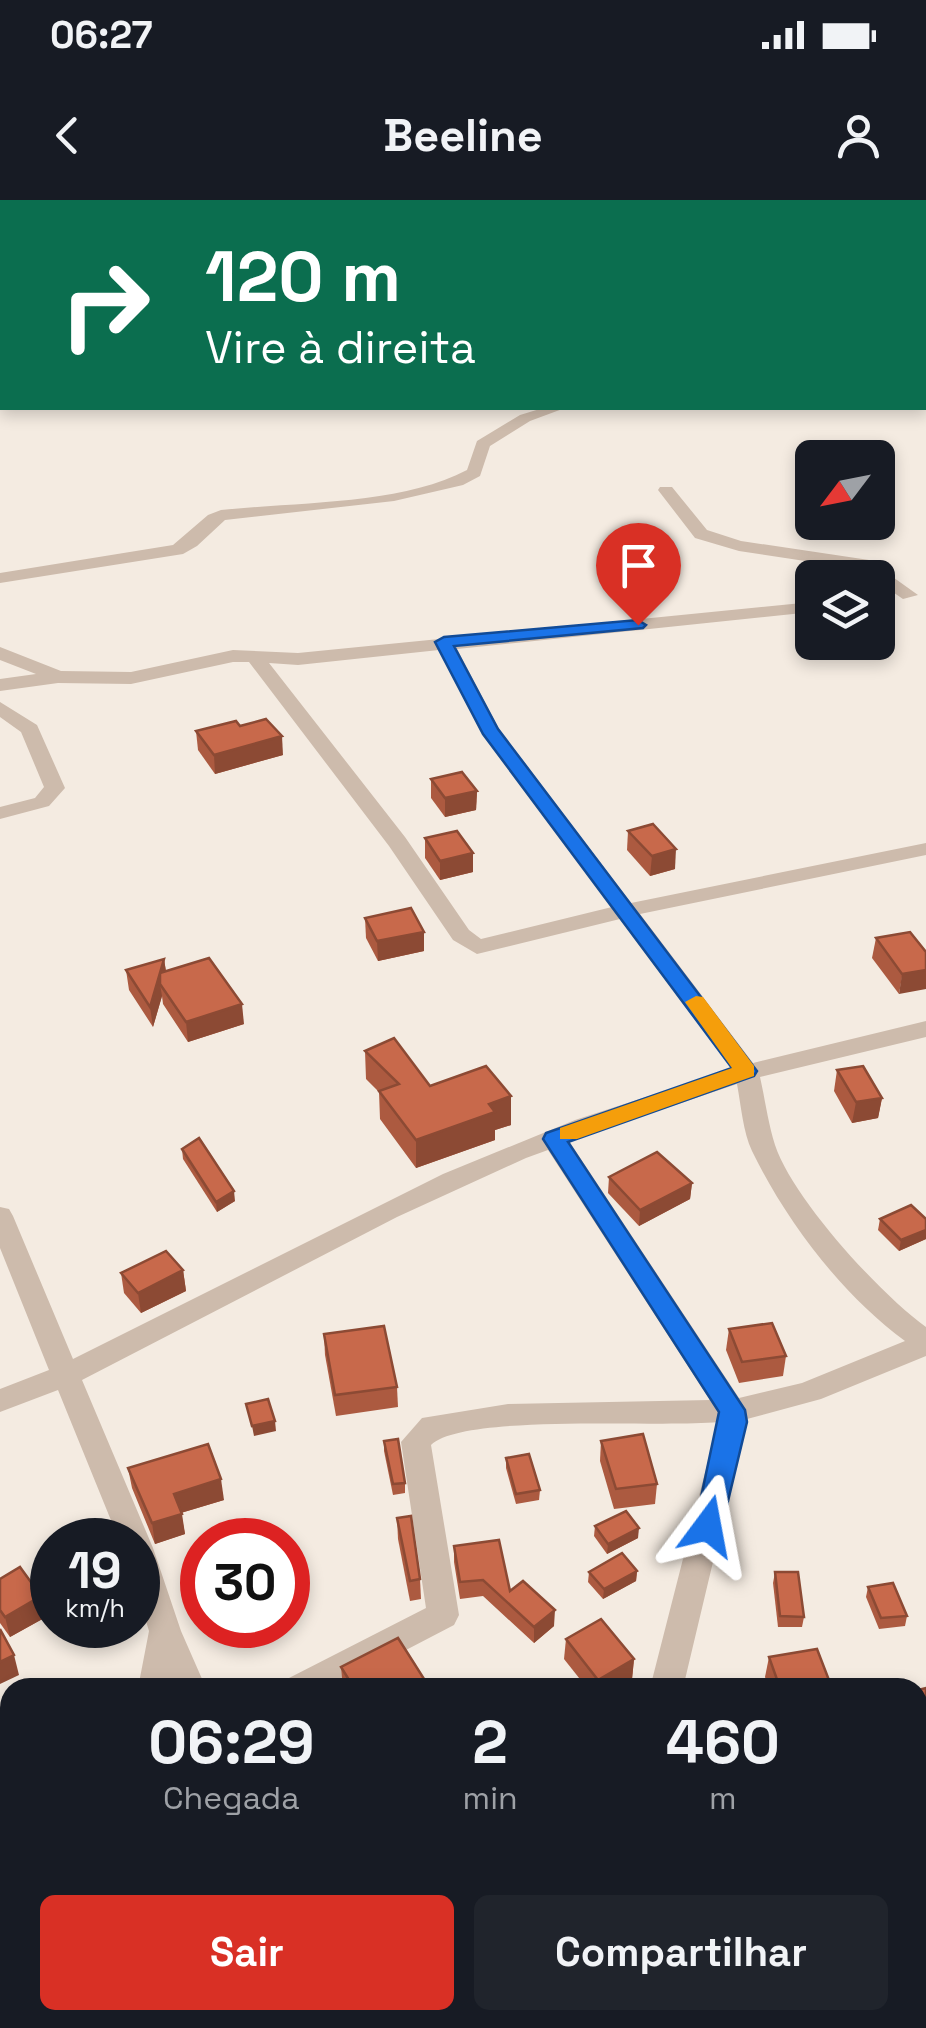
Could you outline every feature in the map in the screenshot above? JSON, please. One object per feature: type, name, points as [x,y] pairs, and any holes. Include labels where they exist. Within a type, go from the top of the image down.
[{"type":"street","points":[[0,578],[178,550],[191,546],[210,519],[221,515],[463,481],[474,474],[482,444],[525,418],[551,410]]},
{"type":"street","points":[[666,490],[701,534],[739,546],[862,564],[917,594]]},
{"type":"street","points":[[0,685],[58,677],[131,678],[214,658],[257,660],[795,608]]},
{"type":"street","points":[[444,642],[490,730],[746,1071],[763,1148],[777,1176],[851,1278],[882,1310],[926,1343]]},
{"type":"street","points":[[0,654],[58,677]]},
{"type":"street","points":[[257,660],[397,842],[468,943],[486,948],[624,910],[926,849]]},
{"type":"street","points":[[0,708],[30,729],[55,788],[42,802],[0,812]]},
{"type":"street","points":[[0,1401],[69,1377],[392,1208],[554,1139],[746,1071],[926,1029]]},
{"type":"street","points":[[554,1139],[732,1410],[733,1422],[669,1678]]},
{"type":"street","points":[[0,1216],[125,1518]]},
{"type":"street","points":[[321,1678],[444,1615],[416,1442],[432,1426],[570,1412],[732,1410],[802,1395],[926,1343]]},
{"type":"street","points":[[160,1613],[186,1678]]},
{"type":"street","points":[[156,1678],[166,1631]]},
{"type":"building","points":[[266,719],[282,736],[214,755],[196,731],[236,721],[240,726]]},
{"type":"building","points":[[462,772],[477,791],[445,798],[431,779]]},
{"type":"building","points":[[653,824],[676,849],[652,856],[628,831]]},
{"type":"building","points":[[457,831],[473,853],[440,861],[425,838]]},
{"type":"building","points":[[411,908],[424,932],[377,941],[365,918]]},
{"type":"building","points":[[910,932],[926,952],[926,970],[902,974],[876,938]]},
{"type":"building","points":[[209,958],[242,1004],[186,1022],[160,984],[160,973]]},
{"type":"building","points":[[164,959],[150,1007],[126,970]]},
{"type":"building","points":[[394,1038],[430,1086],[486,1066],[511,1096],[489,1104],[495,1112],[416,1140],[379,1091],[399,1084],[365,1051]]},
{"type":"building","points":[[863,1066],[882,1098],[856,1102],[837,1070]]},
{"type":"building","points":[[199,1138],[234,1191],[216,1202],[182,1149]]},
{"type":"building","points":[[657,1152],[692,1183],[640,1210],[609,1177]]},
{"type":"building","points":[[911,1205],[926,1219],[926,1230],[901,1240],[880,1219]]},
{"type":"building","points":[[166,1251],[183,1270],[138,1293],[121,1273]]},
{"type":"building","points":[[772,1323],[786,1356],[742,1362],[729,1329]]},
{"type":"building","points":[[384,1326],[397,1387],[335,1395],[324,1334]]},
{"type":"building","points":[[268,1399],[275,1421],[252,1426],[246,1404]]},
{"type":"building","points":[[643,1434],[657,1484],[616,1489],[601,1441]]},
{"type":"building","points":[[398,1439],[405,1483],[393,1484],[384,1441]]},
{"type":"building","points":[[208,1444],[221,1479],[174,1494],[182,1514],[160,1521],[150,1518],[128,1468]]},
{"type":"building","points":[[529,1454],[540,1490],[516,1494],[506,1458]]},
{"type":"building","points":[[626,1511],[639,1528],[608,1544],[595,1526]]},
{"type":"building","points":[[411,1516],[420,1579],[410,1581],[397,1518]]},
{"type":"building","points":[[499,1540],[510,1591],[523,1581],[555,1610],[534,1627],[483,1580],[460,1582],[454,1546]]},
{"type":"building","points":[[622,1553],[637,1571],[604,1589],[589,1572]]},
{"type":"building","points":[[20,1567],[30,1581],[30,1602],[5,1617],[0,1610],[0,1579]]},
{"type":"building","points":[[775,1572],[798,1572],[804,1617],[780,1616]]},
{"type":"building","points":[[893,1583],[907,1616],[881,1618],[868,1587]]},
{"type":"building","points":[[601,1619],[634,1659],[596,1678],[566,1639]]},
{"type":"building","points":[[0,1629],[14,1655],[0,1662]]},
{"type":"building","points":[[398,1638],[423,1678],[348,1678],[341,1667]]},
{"type":"building","points":[[817,1649],[828,1678],[776,1678],[769,1657]]},
{"type":"slow traffic","points":[[568,1134],[746,1071],[696,1002]]},
{"type":"route","points":[[638,625],[444,642],[465,689],[490,730],[746,1071],[554,1139],[732,1410],[733,1422],[708,1526]]}]
